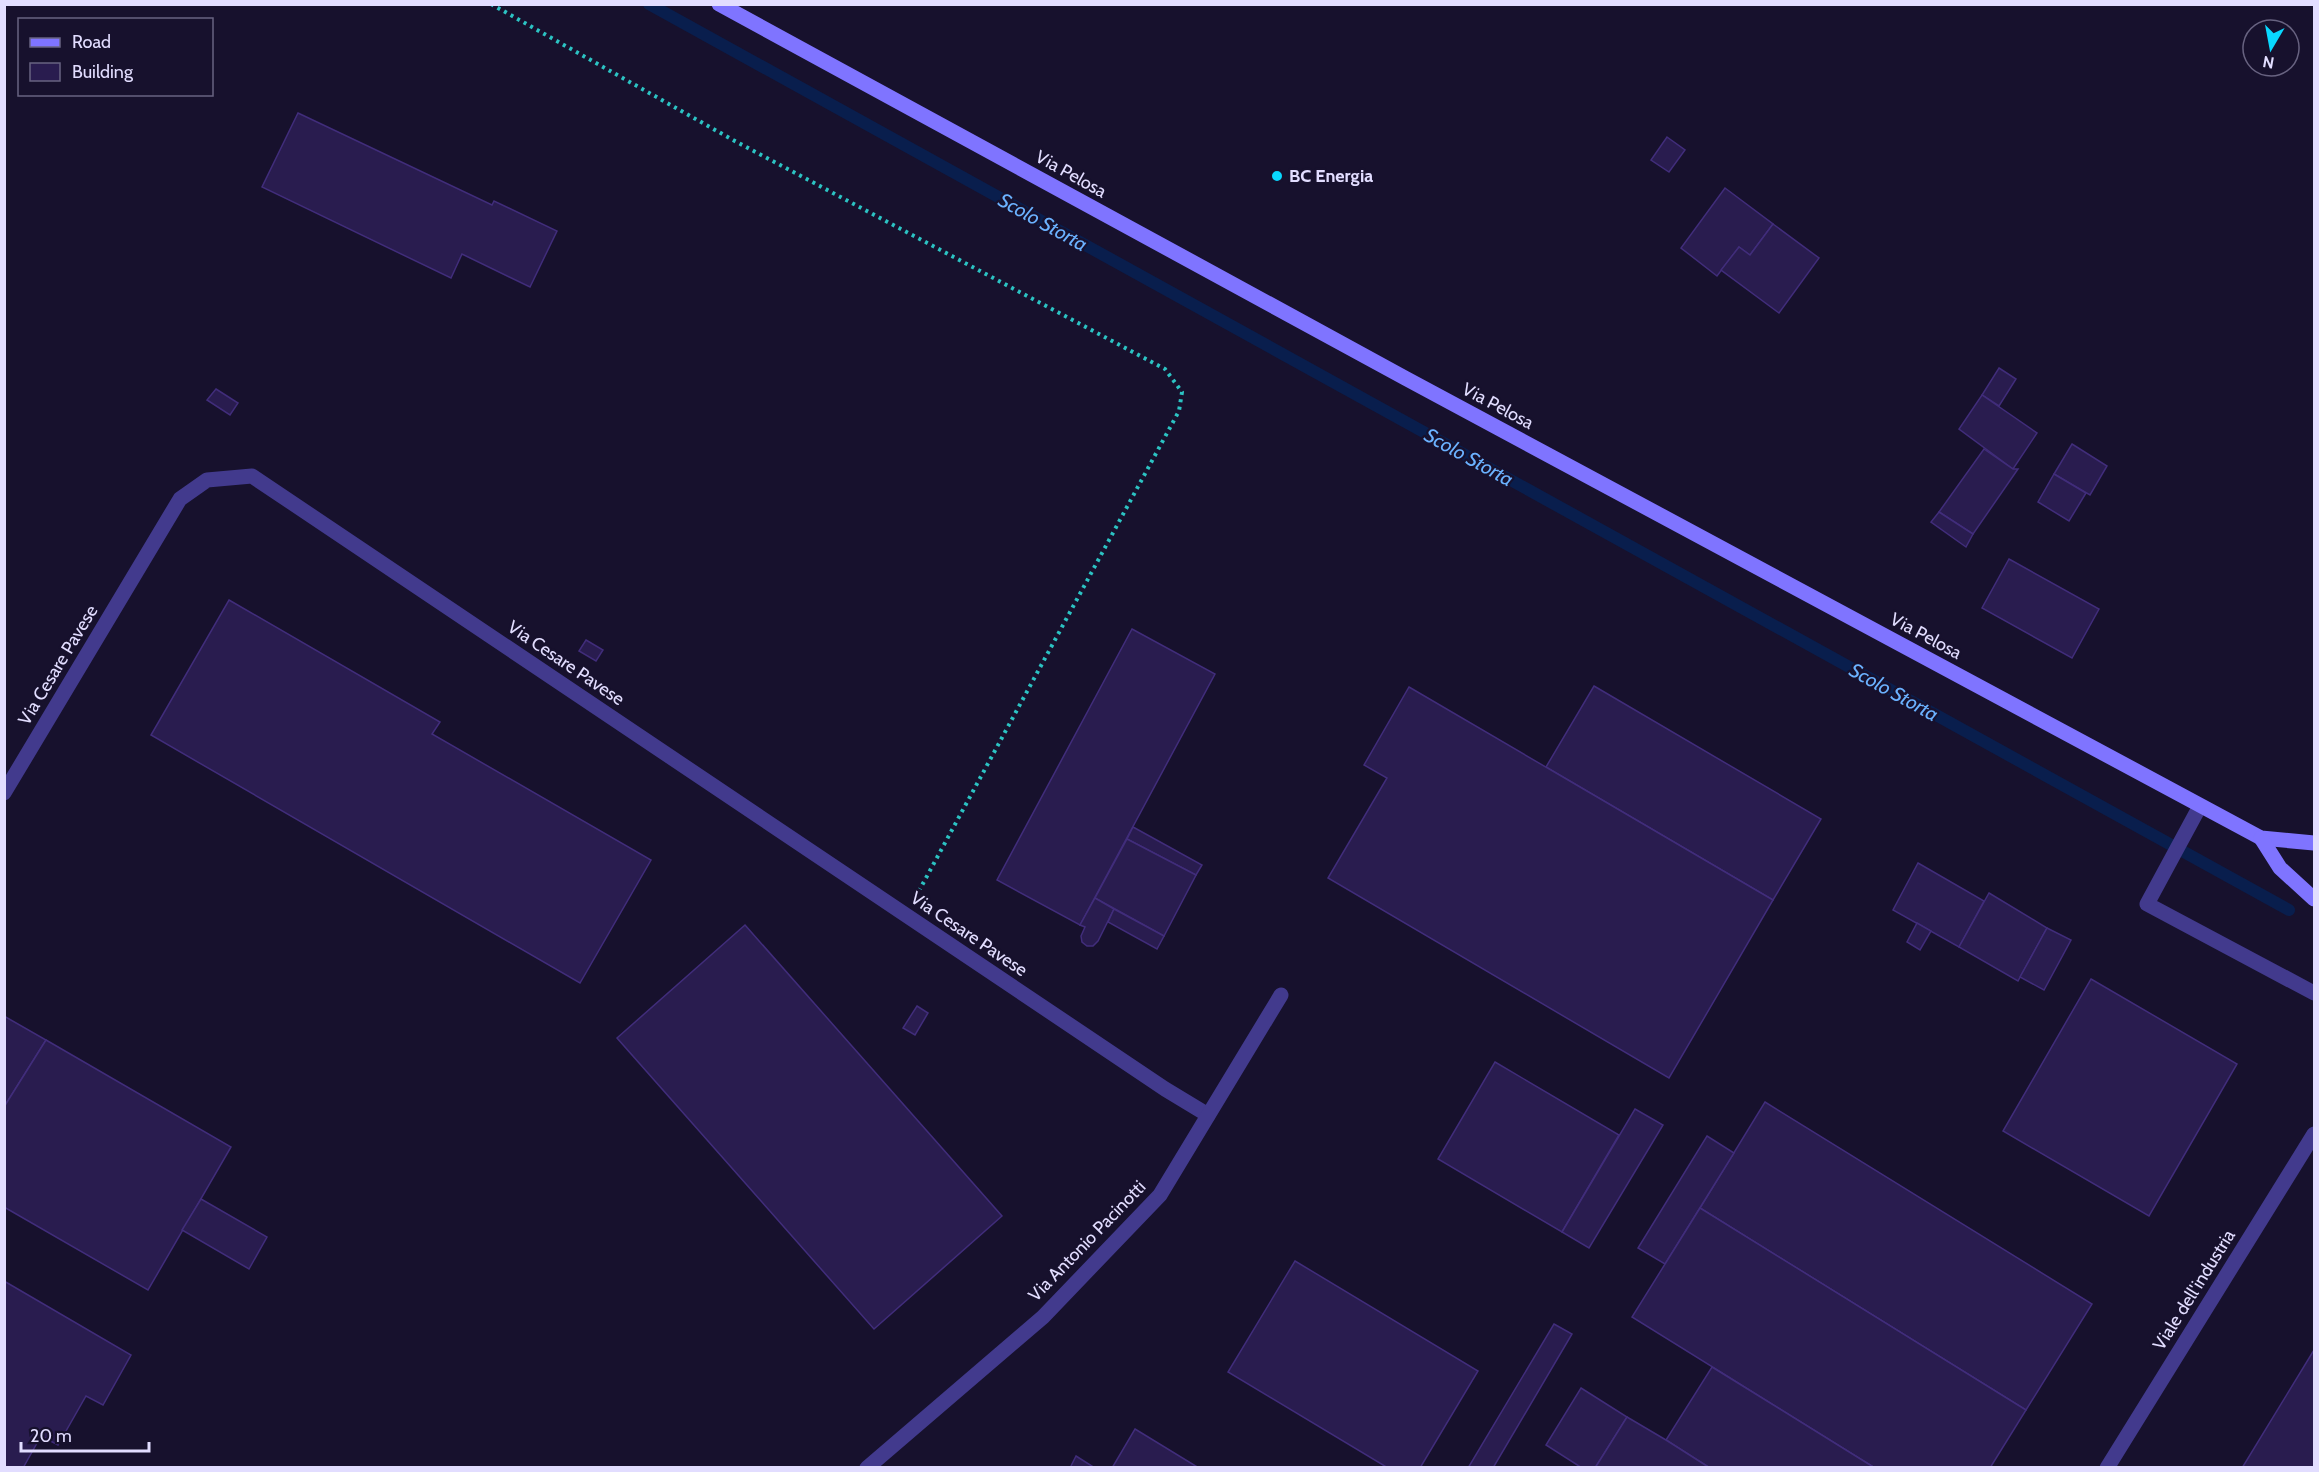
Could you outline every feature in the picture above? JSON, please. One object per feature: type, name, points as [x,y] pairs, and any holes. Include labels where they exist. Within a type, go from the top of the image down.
[{"type":"main road","name":"Via Pelosa","points":[[719,4],[2200,806],[2261,838],[2314,843]]},
{"type":"main road","name":"Via Pelosa","points":[[2261,838],[2280,868],[2314,899]]},
{"type":"street","name":"Via Cesare Pavese","points":[[4,793],[180,499],[207,480],[252,476],[1165,1089],[1208,1115]]},
{"type":"street","points":[[2200,806],[2147,904],[2314,993]]},
{"type":"street","name":"Via Antonio Pacinotti","points":[[867,1467],[1050,1309],[1160,1195],[1281,995]]},
{"type":"street","name":"Viale dell'industria","points":[[2107,1467],[2314,1134]]},
{"type":"path","points":[[491,4],[733,140],[1165,369],[1182,392],[1179,411],[906,915]]},
{"type":"building","points":[[298,113],[492,205],[494,201],[557,231],[530,287],[462,254],[451,278],[262,187]]},
{"type":"building","points":[[1667,137],[1685,150],[1669,172],[1651,160]]},
{"type":"building","points":[[1725,188],[1773,224],[1750,255],[1739,247],[1717,276],[1681,248]]},
{"type":"building","points":[[1773,224],[1819,258],[1779,313],[1721,270],[1739,247],[1750,255]]},
{"type":"building","points":[[1999,368],[2016,379],[1999,406],[1982,395]]},
{"type":"building","points":[[216,389],[238,403],[230,415],[207,400]]},
{"type":"building","points":[[1982,395],[2037,433],[2013,469],[1959,429]]},
{"type":"building","points":[[2072,444],[2107,466],[2090,495],[2054,474]]},
{"type":"building","points":[[1984,449],[2013,469],[2018,469],[1973,534],[1939,512]]},
{"type":"building","points":[[2054,474],[2086,493],[2069,521],[2038,502]]},
{"type":"building","points":[[1939,512],[1973,534],[1966,547],[1931,522]]},
{"type":"building","points":[[2009,559],[2099,609],[2072,658],[1982,608]]},
{"type":"building","points":[[229,600],[440,722],[432,734],[651,860],[580,983],[151,735]]},
{"type":"building","points":[[1132,629],[1215,674],[1080,925],[997,880]]},
{"type":"building","points":[[586,640],[603,650],[596,661],[579,651]]},
{"type":"building","points":[[1594,686],[1821,819],[1773,900],[1546,767]]},
{"type":"building","points":[[1409,687],[1773,900],[1669,1078],[1328,878],[1387,778],[1364,765]]},
{"type":"building","points":[[1133,827],[1202,865],[1196,875],[1127,839]]},
{"type":"building","points":[[1127,839],[1196,875],[1164,936],[1095,898]]},
{"type":"building","points":[[1918,863],[1984,901],[1959,947],[1893,910]]},
{"type":"building","points":[[1989,893],[2047,928],[2018,981],[1959,947]]},
{"type":"building","points":[[1095,898],[1114,909],[1098,941],[1093,946],[1087,946],[1082,942],[1081,936],[1085,927],[1080,925]]},
{"type":"building","points":[[1114,909],[1164,936],[1157,949],[1108,922]]},
{"type":"building","points":[[1917,923],[1931,931],[1920,950],[1907,942]]},
{"type":"building","points":[[745,925],[1002,1216],[874,1329],[617,1038]]},
{"type":"building","points":[[2047,928],[2071,940],[2044,990],[2020,977]]},
{"type":"building","points":[[2091,979],[2237,1064],[2149,1216],[2003,1131]]},
{"type":"building","points":[[917,1006],[928,1013],[915,1035],[903,1028]]},
{"type":"building","points":[[4,1016],[46,1040],[4,1107]]},
{"type":"building","points":[[46,1040],[231,1147],[148,1290],[4,1207],[4,1107]]},
{"type":"building","points":[[1495,1062],[1619,1135],[1562,1232],[1438,1159]]},
{"type":"building","points":[[1765,1102],[2092,1304],[2026,1410],[1700,1208]]},
{"type":"building","points":[[1635,1109],[1663,1125],[1589,1248],[1562,1232]]},
{"type":"building","points":[[1707,1136],[1734,1153],[1665,1264],[1638,1248]]},
{"type":"building","points":[[201,1199],[267,1237],[249,1269],[182,1230]]},
{"type":"building","points":[[1700,1208],[2026,1410],[1990,1468],[1875,1468],[1632,1317]]},
{"type":"building","points":[[1295,1261],[1478,1371],[1420,1468],[1388,1468],[1228,1372]]},
{"type":"building","points":[[4,1281],[131,1355],[103,1405],[86,1396],[58,1445],[41,1436],[23,1468],[4,1468]]},
{"type":"building","points":[[1554,1324],[1572,1334],[1493,1468],[1468,1468]]},
{"type":"building","points":[[2314,1350],[2314,1468],[2242,1468]]},
{"type":"building","points":[[1712,1367],[1875,1468],[1710,1468],[1666,1440]]},
{"type":"building","points":[[1581,1388],[1627,1417],[1595,1468],[1582,1468],[1546,1445]]},
{"type":"building","points":[[1627,1417],[1666,1440],[1710,1468],[1595,1468]]},
{"type":"building","points":[[1135,1429],[1199,1468],[1112,1468]]},
{"type":"building","points":[[1076,1456],[1095,1468],[1070,1468]]},
{"type":"waterway","name":"Scolo Storta","points":[[649,4],[2289,910]]},
{"type":"place","name":"BC Energia","points":[[1277,176]]}]
